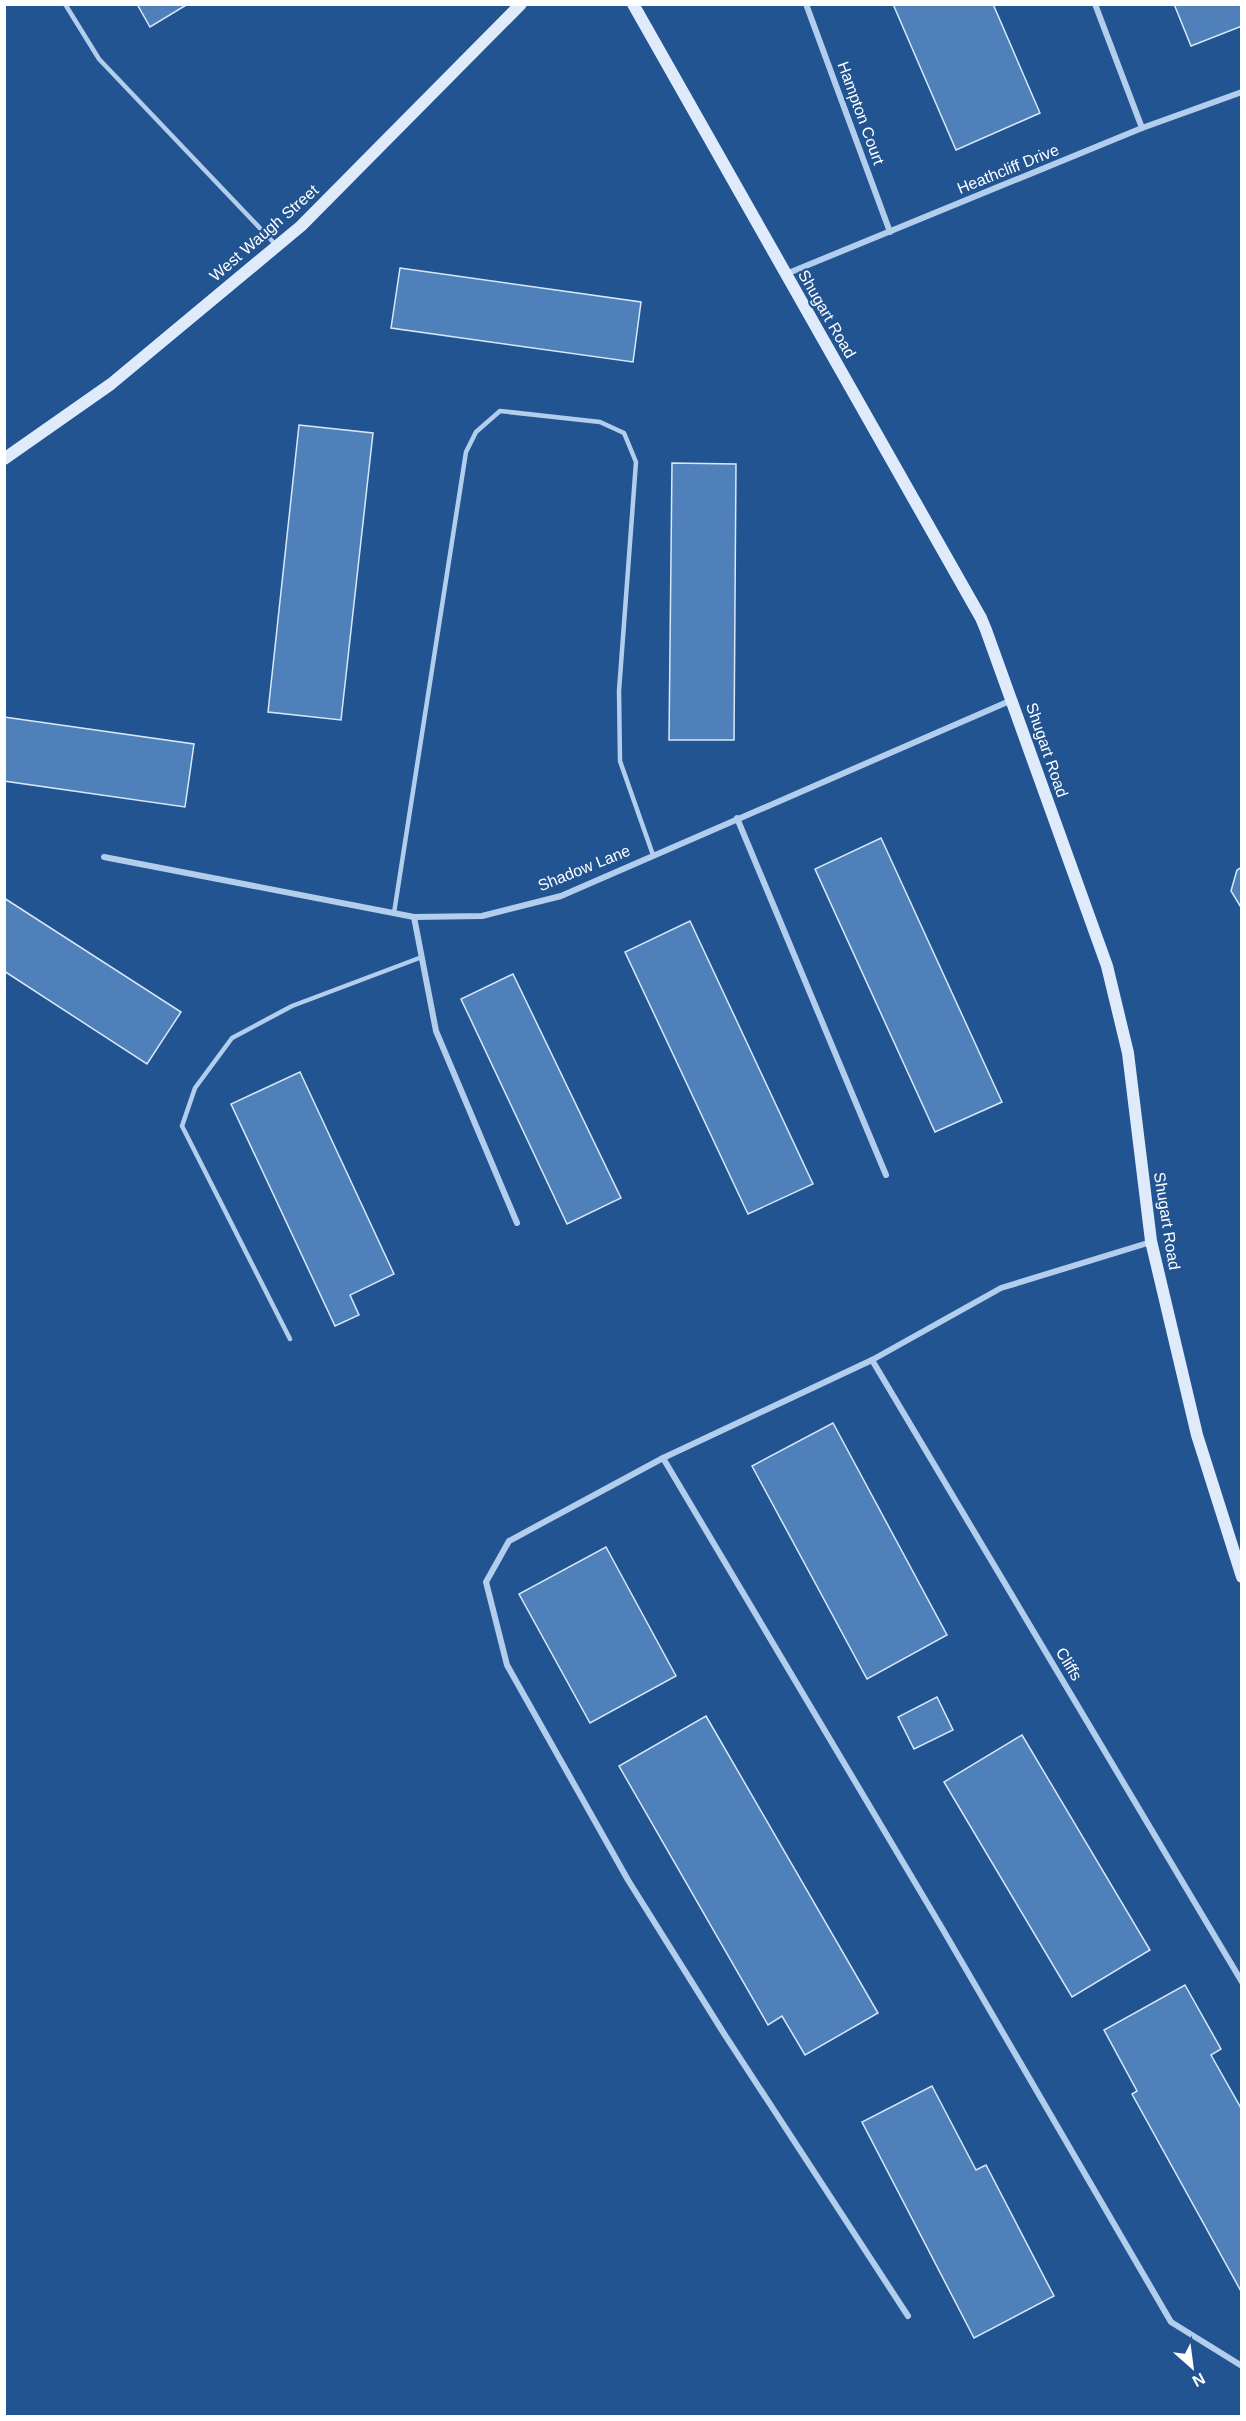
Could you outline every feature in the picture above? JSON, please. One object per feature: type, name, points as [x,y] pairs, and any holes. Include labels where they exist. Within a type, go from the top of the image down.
[{"type":"street","name":"West Waugh Street","points":[[4,459],[111,384],[301,226],[521,4]]},
{"type":"street","name":"Shugart Road","points":[[633,4],[981,618],[1107,966],[1128,1053],[1151,1241],[1197,1436],[1242,1576]]},
{"type":"street","name":"Hampton Court","points":[[806,4],[890,232]]},
{"type":"street","points":[[1095,4],[1142,128]]},
{"type":"street","name":"Heathcliff Drive","points":[[786,275],[1142,128],[1242,92]]},
{"type":"street","name":"Shadow Lane","points":[[104,857],[414,917],[482,916],[549,899],[1012,700]]},
{"type":"street","points":[[737,819],[886,1174]]},
{"type":"street","points":[[414,917],[436,1031],[517,1223]]},
{"type":"street","points":[[908,2316],[723,2032],[628,1880],[507,1665],[486,1582],[509,1541],[663,1458],[872,1360],[1001,1288],[1151,1241]]},
{"type":"street","name":"Cliffs","points":[[872,1360],[1242,1982]]},
{"type":"street","points":[[663,1458],[942,1928],[1171,2322],[1240,2367],[1242,2366]]},
{"type":"lane","points":[[64,4],[99,59],[277,246]]},
{"type":"lane","points":[[394,913],[466,452],[476,432],[500,411],[600,422],[624,433],[636,462],[620,691],[620,761],[653,855]]},
{"type":"lane","points":[[290,1339],[182,1126],[195,1088],[232,1038],[292,1006],[422,957]]},
{"type":"building","points":[[137,4],[188,4],[150,27]]},
{"type":"building","points":[[893,4],[993,4],[1040,113],[956,150]]},
{"type":"building","points":[[1174,4],[1242,4],[1242,26],[1191,46]]},
{"type":"building","points":[[400,268],[641,302],[633,362],[391,328]]},
{"type":"building","points":[[299,425],[373,433],[341,720],[268,712]]},
{"type":"building","points":[[672,463],[736,464],[734,740],[669,740]]},
{"type":"building","points":[[4,717],[194,744],[185,807],[4,781]]},
{"type":"building","points":[[881,838],[1002,1102],[935,1132],[815,869]]},
{"type":"building","points":[[1242,867],[1242,909],[1231,891],[1237,870]]},
{"type":"building","points":[[4,898],[181,1012],[147,1064],[4,971]]},
{"type":"building","points":[[690,921],[813,1184],[748,1214],[625,952]]},
{"type":"building","points":[[513,974],[621,1198],[567,1224],[461,999]]},
{"type":"building","points":[[300,1072],[394,1274],[350,1295],[359,1315],[335,1326],[231,1104]]},
{"type":"building","points":[[833,1423],[947,1635],[867,1679],[752,1466]]},
{"type":"building","points":[[606,1547],[676,1676],[590,1723],[519,1594]]},
{"type":"building","points":[[937,1697],[953,1730],[914,1749],[898,1717]]},
{"type":"building","points":[[706,1716],[878,2013],[805,2055],[782,2016],[768,2025],[619,1766]]},
{"type":"building","points":[[1022,1735],[1150,1950],[1072,1997],[944,1782]]},
{"type":"building","points":[[1185,1985],[1221,2049],[1211,2055],[1242,2110],[1242,2293],[1132,2094],[1137,2091],[1104,2030]]},
{"type":"building","points":[[932,2086],[976,2170],[986,2165],[1054,2296],[974,2338],[862,2122]]}]
